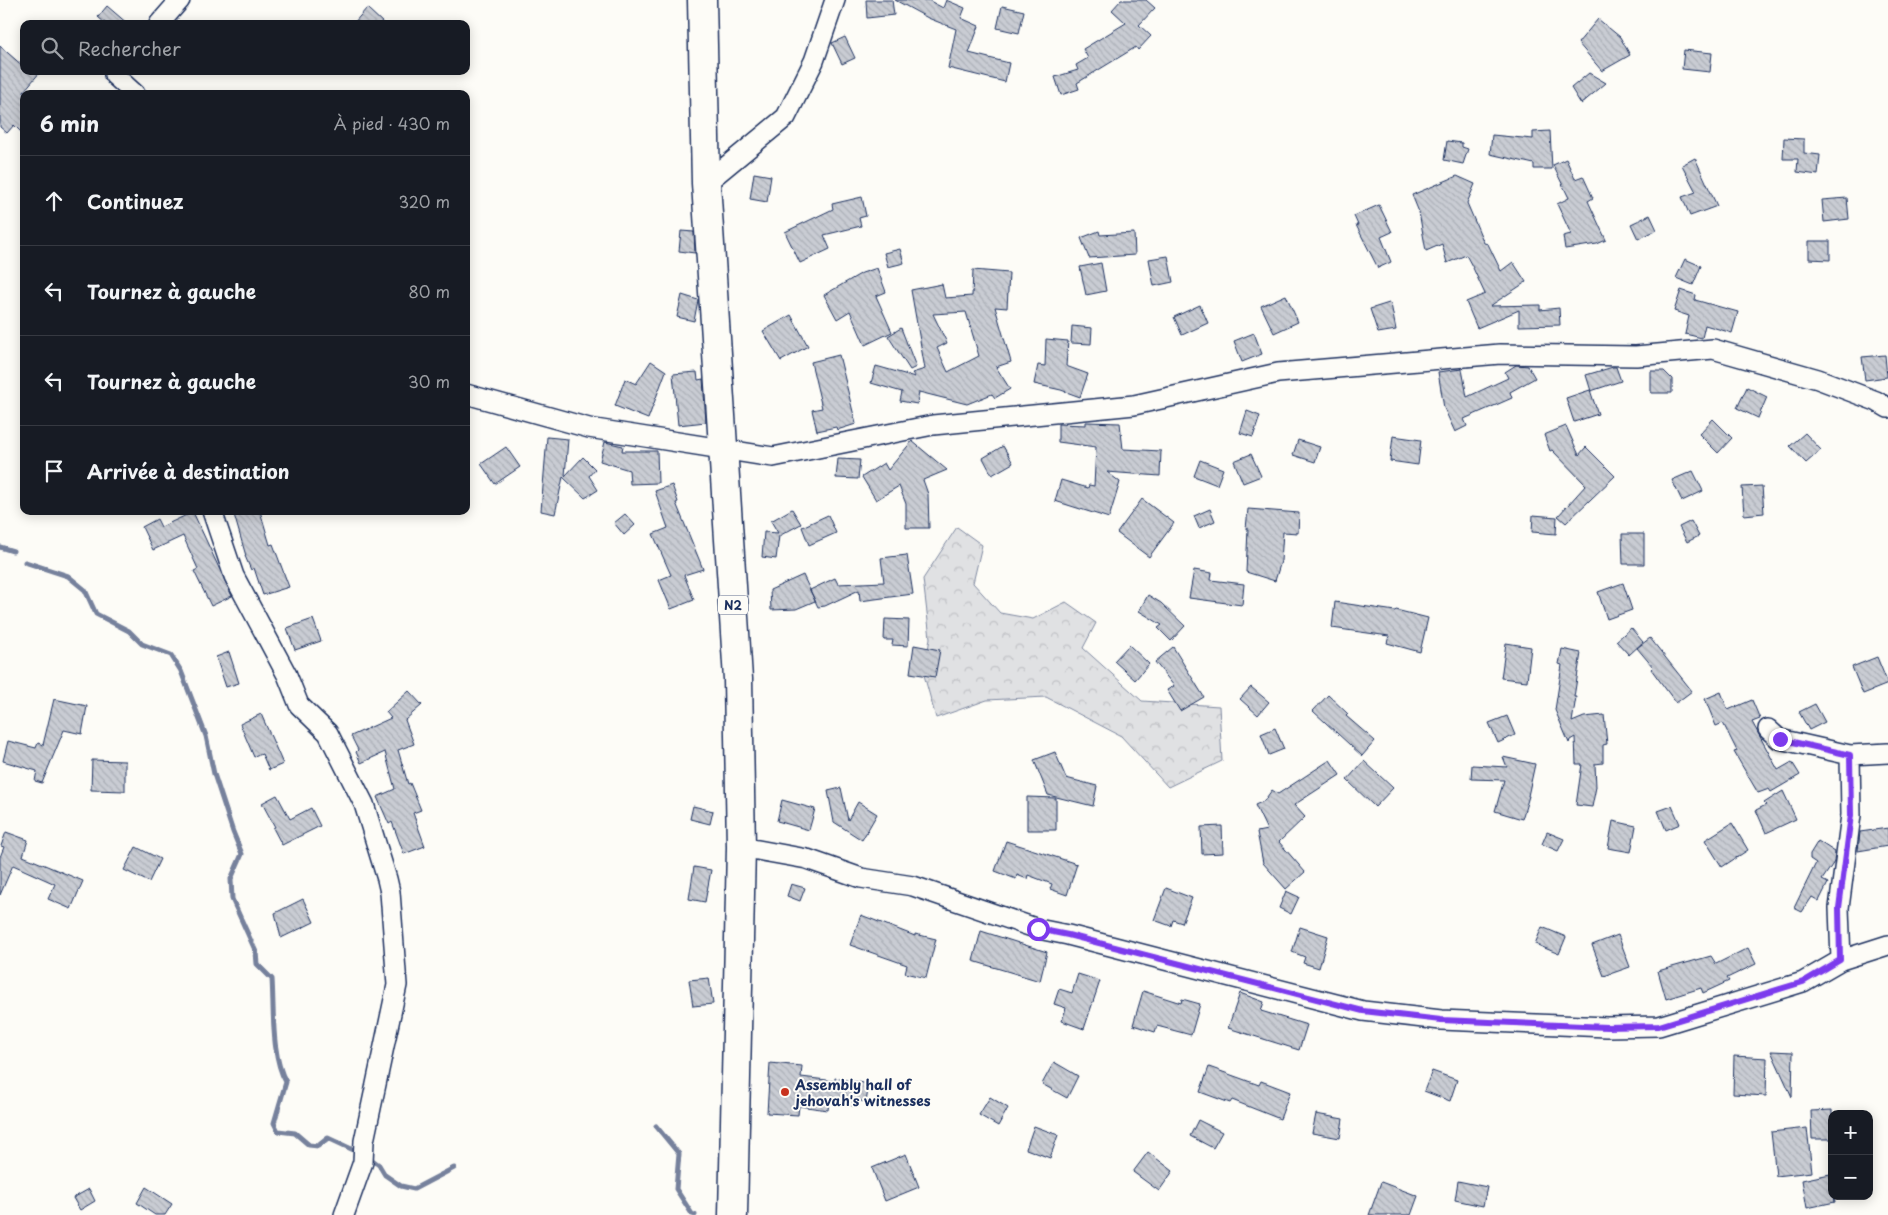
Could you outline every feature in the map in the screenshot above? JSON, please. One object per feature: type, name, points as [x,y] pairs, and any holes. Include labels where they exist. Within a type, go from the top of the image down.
[{"type":"highway","name":"N2","points":[[702,0],[706,183],[738,679],[741,847],[733,1213]]},
{"type":"street","points":[[162,20],[180,0]]},
{"type":"street","points":[[706,183],[786,117],[814,60],[835,0]]},
{"type":"street","points":[[114,75],[130,90]]},
{"type":"street","points":[[470,395],[589,428],[773,457],[933,424],[1134,405],[1278,373],[1500,354],[1636,356],[1713,349],[1818,378],[1876,401],[1888,408]]},
{"type":"street","points":[[213,515],[234,576],[286,675],[299,705],[328,733],[364,804],[390,892],[397,985],[364,1141],[363,1162],[344,1215]]},
{"type":"street","points":[[1768,729],[1780,739],[1850,755],[1888,753]]},
{"type":"street","points":[[1840,960],[1839,908],[1851,815],[1850,755]]},
{"type":"street","points":[[741,847],[808,859],[861,878],[913,886],[1038,929],[1068,935],[1363,1011],[1441,1020],[1607,1027],[1659,1026],[1803,982],[1840,960],[1888,945]]},
{"type":"green space","points":[[957,527],[982,545],[973,583],[1000,613],[1033,619],[1066,602],[1096,623],[1083,648],[1142,701],[1219,706],[1222,761],[1168,787],[1121,736],[1046,697],[987,700],[936,718],[924,675],[930,638],[923,579]]},
{"type":"building","points":[[866,0],[892,0],[894,15],[867,18]]},
{"type":"building","points":[[895,0],[928,0],[943,8],[946,0],[965,8],[961,18],[979,26],[969,53],[1009,63],[1005,82],[948,68],[956,29],[928,18]]},
{"type":"building","points":[[1121,0],[1146,0],[1155,8],[1139,25],[1151,36],[1138,50],[1136,47],[1077,83],[1079,89],[1061,95],[1055,77],[1078,70],[1076,65],[1088,58],[1083,49],[1126,23],[1112,10]]},
{"type":"building","points":[[107,6],[123,20],[101,20],[98,17]]},
{"type":"building","points":[[1002,6],[1024,11],[1019,33],[997,28]]},
{"type":"building","points":[[367,8],[380,20],[356,20]]},
{"type":"building","points":[[1598,19],[1620,37],[1630,55],[1602,71],[1578,43]]},
{"type":"building","points":[[845,37],[855,58],[842,64],[832,43]]},
{"type":"building","points":[[0,46],[20,64],[20,75],[38,75],[25,90],[20,90],[20,131],[14,125],[7,133],[0,127]]},
{"type":"building","points":[[1684,50],[1712,53],[1710,72],[1682,69]]},
{"type":"building","points":[[1589,73],[1606,83],[1581,104],[1571,88]]},
{"type":"building","points":[[1550,131],[1552,169],[1534,169],[1534,164],[1490,154],[1492,135],[1533,139],[1533,132]]},
{"type":"building","points":[[1784,138],[1804,139],[1804,153],[1820,155],[1818,175],[1797,172],[1798,159],[1783,159]]},
{"type":"building","points":[[1447,141],[1462,143],[1462,147],[1468,149],[1463,164],[1444,160]]},
{"type":"building","points":[[1695,158],[1717,206],[1690,216],[1682,197],[1696,192],[1682,165]]},
{"type":"building","points":[[1566,159],[1575,179],[1583,176],[1593,198],[1588,201],[1606,240],[1597,244],[1565,249],[1563,236],[1571,234],[1557,204],[1569,198],[1553,165]]},
{"type":"building","points":[[754,173],[771,176],[767,202],[750,199]]},
{"type":"building","points":[[1457,176],[1475,184],[1467,203],[1484,243],[1488,244],[1501,271],[1513,262],[1526,282],[1490,306],[1540,305],[1540,310],[1559,308],[1560,325],[1519,326],[1519,310],[1477,328],[1466,302],[1485,294],[1473,268],[1466,255],[1447,263],[1442,244],[1426,251],[1419,212],[1412,195]]},
{"type":"building","points":[[862,197],[866,216],[859,218],[861,226],[824,235],[830,249],[800,263],[785,232],[833,209],[832,204]]},
{"type":"building","points":[[1847,198],[1849,219],[1824,222],[1822,200]]},
{"type":"building","points":[[1379,205],[1392,232],[1381,237],[1391,262],[1378,268],[1356,225],[1358,225],[1354,216]]},
{"type":"building","points":[[1650,215],[1657,230],[1638,239],[1631,224]]},
{"type":"building","points":[[681,231],[694,232],[695,253],[679,251]]},
{"type":"building","points":[[1099,231],[1100,235],[1134,233],[1135,255],[1089,258],[1081,238]]},
{"type":"building","points":[[1809,241],[1830,241],[1830,260],[1809,259]]},
{"type":"building","points":[[900,249],[904,263],[888,267],[884,253]]},
{"type":"building","points":[[1168,256],[1173,282],[1154,286],[1149,259]]},
{"type":"building","points":[[1685,259],[1701,266],[1693,285],[1676,278]]},
{"type":"building","points":[[1101,263],[1106,291],[1086,295],[1080,267]]},
{"type":"building","points":[[877,268],[886,292],[876,296],[892,332],[865,345],[850,311],[837,319],[824,295],[862,273]]},
{"type":"building","points":[[973,270],[1009,273],[1007,308],[995,307],[1011,362],[996,367],[1010,389],[995,398],[992,394],[967,404],[919,392],[917,404],[900,401],[902,392],[871,383],[876,366],[915,377],[912,373],[925,369],[911,290],[942,284],[945,298],[972,296]],"holes":[[[966,312],[979,356],[948,372],[937,348],[947,343],[933,314]]]},
{"type":"building","points":[[1681,290],[1696,295],[1695,300],[1738,312],[1732,333],[1705,325],[1702,338],[1685,334],[1689,316],[1674,311]]},
{"type":"building","points":[[682,295],[698,300],[694,321],[677,317]]},
{"type":"building","points":[[1286,295],[1298,322],[1274,333],[1261,306]]},
{"type":"building","points":[[1391,304],[1396,330],[1378,333],[1370,309]]},
{"type":"building","points":[[1200,305],[1208,323],[1182,335],[1174,317]]},
{"type":"building","points":[[791,315],[808,346],[781,361],[763,331]]},
{"type":"building","points":[[1072,326],[1092,328],[1091,344],[1071,343]]},
{"type":"building","points":[[901,328],[916,367],[910,370],[888,336]]},
{"type":"building","points":[[1254,333],[1262,354],[1242,362],[1234,341]]},
{"type":"building","points":[[1046,339],[1068,341],[1066,366],[1088,374],[1080,397],[1061,390],[1034,384],[1038,365],[1045,366]]},
{"type":"building","points":[[839,355],[856,424],[837,430],[836,427],[817,431],[812,410],[822,408],[811,362]]},
{"type":"building","points":[[1885,355],[1887,377],[1865,380],[1862,357]]},
{"type":"building","points":[[651,361],[666,371],[648,419],[615,406],[625,379],[636,384]]},
{"type":"building","points":[[1516,365],[1528,366],[1535,378],[1510,392],[1512,398],[1464,419],[1467,426],[1455,432],[1444,408],[1438,372],[1462,369],[1467,397],[1508,378],[1505,372]]},
{"type":"building","points":[[1616,367],[1621,381],[1591,391],[1586,375]]},
{"type":"building","points":[[1651,371],[1664,371],[1672,379],[1672,393],[1651,393]]},
{"type":"building","points":[[697,372],[698,380],[703,379],[706,422],[678,425],[673,374]]},
{"type":"building","points":[[1747,387],[1767,397],[1758,418],[1737,408]]},
{"type":"building","points":[[1590,390],[1598,414],[1574,422],[1566,398]]},
{"type":"building","points":[[1247,411],[1260,416],[1253,437],[1240,433]]},
{"type":"building","points":[[1713,419],[1732,438],[1718,453],[1699,434]]},
{"type":"building","points":[[1086,422],[1120,423],[1123,449],[1161,451],[1160,476],[1107,472],[1120,482],[1109,518],[1055,501],[1061,480],[1088,488],[1089,485],[1094,486],[1096,447],[1058,442],[1058,424],[1086,425]]},
{"type":"building","points":[[1566,426],[1579,455],[1586,447],[1615,476],[1566,523],[1558,516],[1586,485],[1552,450],[1550,451],[1544,435]]},
{"type":"building","points":[[1805,433],[1821,450],[1806,463],[1790,446]]},
{"type":"building","points":[[1393,436],[1421,440],[1418,465],[1390,461]]},
{"type":"building","points":[[547,437],[568,439],[565,476],[583,457],[595,469],[589,476],[598,490],[585,498],[563,477],[555,514],[541,511]]},
{"type":"building","points":[[1298,440],[1320,447],[1315,462],[1293,455]]},
{"type":"building","points":[[912,441],[947,470],[923,480],[928,494],[929,528],[906,528],[906,504],[899,486],[876,500],[862,477],[884,463],[888,470]]},
{"type":"building","points":[[605,442],[623,446],[622,451],[657,451],[658,483],[630,484],[629,470],[600,461]]},
{"type":"building","points":[[1003,446],[1013,463],[992,475],[983,458]]},
{"type":"building","points":[[506,447],[520,467],[495,484],[481,464]]},
{"type":"building","points":[[1251,454],[1261,476],[1243,483],[1234,461]]},
{"type":"building","points":[[838,459],[860,460],[858,479],[836,478]]},
{"type":"building","points":[[1200,460],[1223,469],[1217,485],[1194,476]]},
{"type":"building","points":[[1693,471],[1703,491],[1682,501],[1672,480]]},
{"type":"building","points":[[672,485],[678,502],[676,503],[703,569],[684,575],[694,600],[671,609],[659,580],[671,575],[653,534],[668,528],[655,491]]},
{"type":"building","points":[[1762,486],[1764,513],[1744,515],[1742,487]]},
{"type":"building","points":[[1142,499],[1174,523],[1149,557],[1117,533]]},
{"type":"building","points":[[792,509],[801,524],[779,536],[776,559],[762,557],[764,532],[778,533],[771,521]]},
{"type":"building","points":[[1210,509],[1215,521],[1199,528],[1194,516]]},
{"type":"building","points":[[1248,509],[1299,513],[1298,533],[1283,532],[1281,561],[1275,581],[1246,572]]},
{"type":"building","points":[[625,514],[635,525],[624,535],[614,523]]},
{"type":"building","points":[[187,515],[194,515],[232,596],[211,606],[194,571],[198,569],[183,536],[153,550],[142,527],[157,519],[161,527]]},
{"type":"building","points":[[234,515],[261,515],[270,545],[273,544],[289,587],[263,595],[254,568],[251,570]]},
{"type":"building","points":[[828,515],[836,533],[809,545],[802,527]]},
{"type":"building","points":[[1533,515],[1557,517],[1556,534],[1532,532]]},
{"type":"building","points":[[1691,521],[1699,536],[1687,542],[1679,527]]},
{"type":"building","points":[[1622,534],[1644,534],[1644,564],[1623,564]]},
{"type":"building","points":[[907,555],[913,594],[860,601],[859,590],[825,606],[818,607],[810,590],[835,578],[838,584],[884,582],[881,558]]},
{"type":"building","points":[[1194,570],[1212,573],[1211,580],[1244,584],[1242,605],[1189,598]]},
{"type":"building","points":[[803,575],[815,601],[796,609],[771,610],[770,590]]},
{"type":"building","points":[[1623,583],[1632,610],[1607,619],[1598,592]]},
{"type":"building","points":[[1148,595],[1161,603],[1185,626],[1171,641],[1158,628],[1162,625],[1139,611]]},
{"type":"building","points":[[1335,602],[1396,610],[1428,618],[1420,652],[1387,643],[1389,636],[1332,628]]},
{"type":"building","points":[[313,619],[321,641],[295,650],[287,628]]},
{"type":"building","points":[[885,619],[909,620],[908,646],[892,645],[893,640],[884,640]]},
{"type":"building","points":[[1631,628],[1643,642],[1629,655],[1616,641]]},
{"type":"building","points":[[1650,638],[1692,691],[1676,703],[1651,669],[1653,667],[1637,648]]},
{"type":"building","points":[[1506,643],[1531,647],[1527,681],[1501,678]]},
{"type":"building","points":[[914,645],[940,650],[935,677],[910,673]]},
{"type":"building","points":[[1129,645],[1149,664],[1135,680],[1114,661]]},
{"type":"building","points":[[1173,647],[1204,697],[1180,711],[1167,690],[1174,686],[1155,662]]},
{"type":"building","points":[[1562,649],[1581,653],[1572,722],[1584,717],[1604,715],[1607,744],[1603,745],[1603,763],[1595,764],[1596,787],[1592,807],[1576,805],[1582,764],[1576,764],[1575,737],[1569,743],[1555,710],[1562,665],[1559,664]]},
{"type":"building","points":[[229,652],[239,683],[226,687],[216,657]]},
{"type":"building","points":[[1877,657],[1888,684],[1863,694],[1852,667]]},
{"type":"building","points":[[1251,687],[1269,702],[1258,715],[1240,699]]},
{"type":"building","points":[[409,691],[422,705],[405,720],[414,744],[398,750],[408,784],[410,783],[421,810],[413,813],[425,846],[404,854],[392,822],[389,824],[377,797],[395,789],[385,752],[361,763],[356,752],[358,750],[351,736],[391,718],[386,712]]},
{"type":"building","points":[[1721,692],[1728,710],[1752,700],[1760,719],[1752,722],[1778,770],[1792,762],[1800,775],[1771,792],[1769,789],[1758,793],[1734,752],[1737,751],[1723,723],[1716,726],[1705,699]]},
{"type":"building","points":[[1328,695],[1348,714],[1346,716],[1375,741],[1362,756],[1313,711]]},
{"type":"building","points":[[54,699],[87,706],[82,734],[64,730],[42,783],[35,781],[37,771],[3,761],[8,741],[36,748],[38,743],[43,745]]},
{"type":"building","points":[[1815,704],[1825,722],[1809,730],[1799,712]]},
{"type":"building","points":[[261,714],[283,764],[269,770],[262,754],[254,757],[240,724]]},
{"type":"building","points":[[1507,716],[1515,735],[1498,743],[1489,723]]},
{"type":"building","points":[[1275,728],[1284,749],[1269,755],[1261,734]]},
{"type":"building","points":[[1055,752],[1066,778],[1097,786],[1093,806],[1048,795],[1034,760]]},
{"type":"building","points":[[1503,757],[1535,764],[1529,796],[1522,819],[1495,811],[1504,780],[1471,779],[1472,765],[1507,767]]},
{"type":"building","points":[[92,760],[125,761],[125,791],[91,790]]},
{"type":"building","points":[[1330,760],[1340,775],[1294,805],[1305,817],[1279,842],[1305,872],[1286,889],[1263,863],[1257,832],[1267,830],[1255,805],[1264,801],[1272,790],[1278,794]]},
{"type":"building","points":[[1364,761],[1393,788],[1375,807],[1347,780]]},
{"type":"building","points":[[841,788],[848,820],[858,802],[877,814],[862,840],[834,822],[828,791]]},
{"type":"building","points":[[1783,791],[1796,819],[1766,833],[1756,810],[1766,805],[1764,803]]},
{"type":"building","points":[[277,795],[290,819],[311,808],[320,826],[282,845],[262,803]]},
{"type":"building","points":[[1027,797],[1056,798],[1056,830],[1027,830]]},
{"type":"building","points":[[782,800],[815,809],[809,830],[777,821]]},
{"type":"building","points":[[693,806],[713,811],[710,824],[690,819]]},
{"type":"building","points":[[1672,806],[1680,824],[1666,830],[1658,811]]},
{"type":"building","points":[[1613,821],[1636,826],[1631,852],[1608,848]]},
{"type":"building","points":[[1732,823],[1748,850],[1722,867],[1705,840]]},
{"type":"building","points":[[1222,826],[1223,853],[1202,854],[1201,827]]},
{"type":"building","points":[[1888,828],[1888,846],[1858,851],[1860,832]]},
{"type":"building","points":[[6,832],[28,840],[23,856],[83,881],[71,909],[48,899],[55,884],[13,865],[0,895],[0,857],[4,847],[1,846]]},
{"type":"building","points":[[1547,832],[1564,839],[1558,851],[1542,844]]},
{"type":"building","points":[[1006,841],[1077,864],[1067,895],[1050,889],[1052,884],[1028,875],[1027,879],[1017,875],[1016,879],[995,871]]},
{"type":"building","points":[[1818,841],[1835,852],[1834,862],[1822,880],[1828,883],[1819,901],[1812,897],[1802,912],[1794,908],[1816,863],[1810,859],[1810,854]]},
{"type":"building","points":[[136,847],[160,859],[149,882],[124,870]]},
{"type":"building","points":[[694,867],[711,870],[705,902],[689,899]]},
{"type":"building","points":[[791,884],[805,888],[800,901],[787,896]]},
{"type":"building","points":[[1166,888],[1192,898],[1182,923],[1173,920],[1171,926],[1154,920]]},
{"type":"building","points":[[1286,891],[1299,897],[1291,914],[1279,908]]},
{"type":"building","points":[[303,899],[314,922],[281,938],[275,913]]},
{"type":"building","points":[[861,915],[915,936],[915,934],[936,939],[926,978],[905,973],[907,965],[850,945]]},
{"type":"building","points":[[1300,927],[1328,936],[1319,968],[1303,963],[1305,957],[1292,952]]},
{"type":"building","points":[[1542,927],[1566,937],[1559,954],[1535,944]]},
{"type":"building","points":[[981,931],[1047,952],[1040,981],[973,961]]},
{"type":"building","points":[[1618,935],[1630,967],[1604,976],[1592,945]]},
{"type":"building","points":[[1748,948],[1756,964],[1727,978],[1729,981],[1703,993],[1701,988],[1666,999],[1658,971],[1711,956],[1716,964]]},
{"type":"building","points":[[1078,974],[1100,981],[1084,1029],[1062,1021],[1066,1008],[1054,1004],[1059,989],[1072,993]]},
{"type":"building","points":[[709,978],[713,1004],[693,1006],[689,980]]},
{"type":"building","points":[[1143,991],[1181,1003],[1182,999],[1200,1004],[1191,1035],[1157,1026],[1155,1032],[1133,1025]]},
{"type":"building","points":[[1240,993],[1264,1002],[1261,1011],[1307,1025],[1299,1050],[1228,1028]]},
{"type":"building","points":[[1771,1051],[1793,1052],[1792,1097]]},
{"type":"building","points":[[1734,1056],[1767,1058],[1766,1096],[1733,1094]]},
{"type":"building","points":[[1054,1062],[1078,1076],[1067,1098],[1042,1084]]},
{"type":"building","points":[[770,1063],[802,1066],[801,1077],[835,1081],[835,1078],[869,1084],[866,1102],[855,1100],[854,1106],[829,1102],[828,1110],[799,1106],[798,1115],[767,1113]]},
{"type":"building","points":[[1209,1067],[1259,1085],[1261,1081],[1290,1092],[1280,1119],[1232,1100],[1230,1103],[1200,1092]]},
{"type":"building","points":[[1432,1071],[1457,1080],[1450,1101],[1424,1091]]},
{"type":"building","points":[[990,1097],[1008,1108],[998,1126],[979,1115]]},
{"type":"building","points":[[1828,1110],[1828,1139],[1812,1139],[1811,1111]]},
{"type":"building","points":[[1316,1114],[1343,1119],[1340,1138],[1312,1133]]},
{"type":"building","points":[[1198,1120],[1222,1132],[1213,1148],[1190,1136]]},
{"type":"building","points":[[1034,1126],[1058,1135],[1050,1158],[1026,1149]]},
{"type":"building","points":[[1807,1128],[1812,1172],[1776,1176],[1771,1132]]},
{"type":"building","points":[[1148,1152],[1173,1171],[1159,1191],[1133,1172]]},
{"type":"building","points":[[906,1154],[919,1187],[885,1201],[872,1168]]},
{"type":"building","points":[[1828,1174],[1828,1200],[1835,1200],[1835,1202],[1807,1208],[1802,1180]]},
{"type":"building","points":[[1458,1181],[1487,1187],[1483,1206],[1455,1200]]},
{"type":"building","points":[[1381,1182],[1418,1196],[1411,1215],[1369,1215]]},
{"type":"building","points":[[146,1187],[172,1204],[165,1215],[155,1215],[137,1203]]},
{"type":"building","points":[[89,1189],[95,1201],[80,1210],[73,1198]]},
{"type":"waterway","points":[[0,547],[13,551]]},
{"type":"waterway","points":[[25,562],[68,576],[85,590],[96,614],[129,631],[142,644],[171,655],[181,671],[206,736],[214,774],[242,854],[231,879],[232,899],[256,952],[257,964],[272,979],[276,1046],[281,1072],[286,1082],[274,1123],[278,1131],[295,1133],[309,1145],[318,1146],[328,1138],[358,1152]]},
{"type":"waterway","points":[[656,1126],[679,1154],[676,1189],[692,1214],[695,1215]]},
{"type":"waterway","points":[[367,1156],[379,1165],[385,1175],[401,1186],[414,1189],[454,1168]]},
{"type":"place","name":"Assembly hall of jehovah's witnesses","points":[[785,1092]]},
{"type":"route","points":[[1038,929],[1068,935],[1363,1011],[1441,1020],[1607,1027],[1659,1026],[1803,982],[1840,960],[1839,908],[1851,815],[1850,755],[1780,739]]}]
